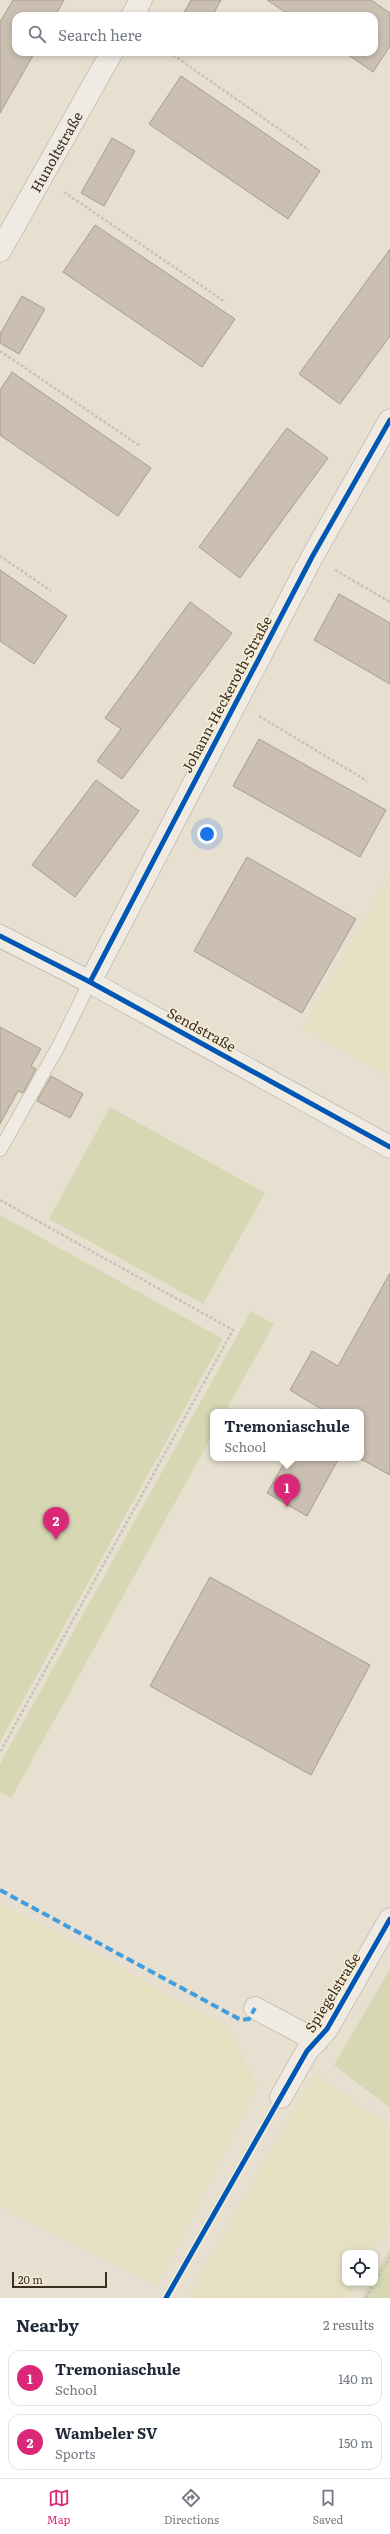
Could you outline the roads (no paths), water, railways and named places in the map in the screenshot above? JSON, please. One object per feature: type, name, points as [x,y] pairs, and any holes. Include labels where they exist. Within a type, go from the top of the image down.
[{"type":"street","points":[[134,12],[141,0]]},
{"type":"street","name":"Hunoltstraße","points":[[0,251],[110,56]]},
{"type":"street","name":"Johann-Heckeroth-Straße","points":[[90,982],[235,701],[312,556],[390,420]]},
{"type":"street","name":"Sendstraße","points":[[0,936],[90,982],[390,1147]]},
{"type":"street","name":"Spiegelstraße","points":[[281,2097],[308,2051],[327,2029],[390,1919]]},
{"type":"street","name":"Spiegelstraße","points":[[255,2008],[316,2041]]},
{"type":"lane","points":[[0,1150],[58,1047],[90,982]]},
{"type":"place","name":"Tremoniaschule","points":[[287,1507]]},
{"type":"place","name":"Wambeler SV","points":[[56,1540]]}]
